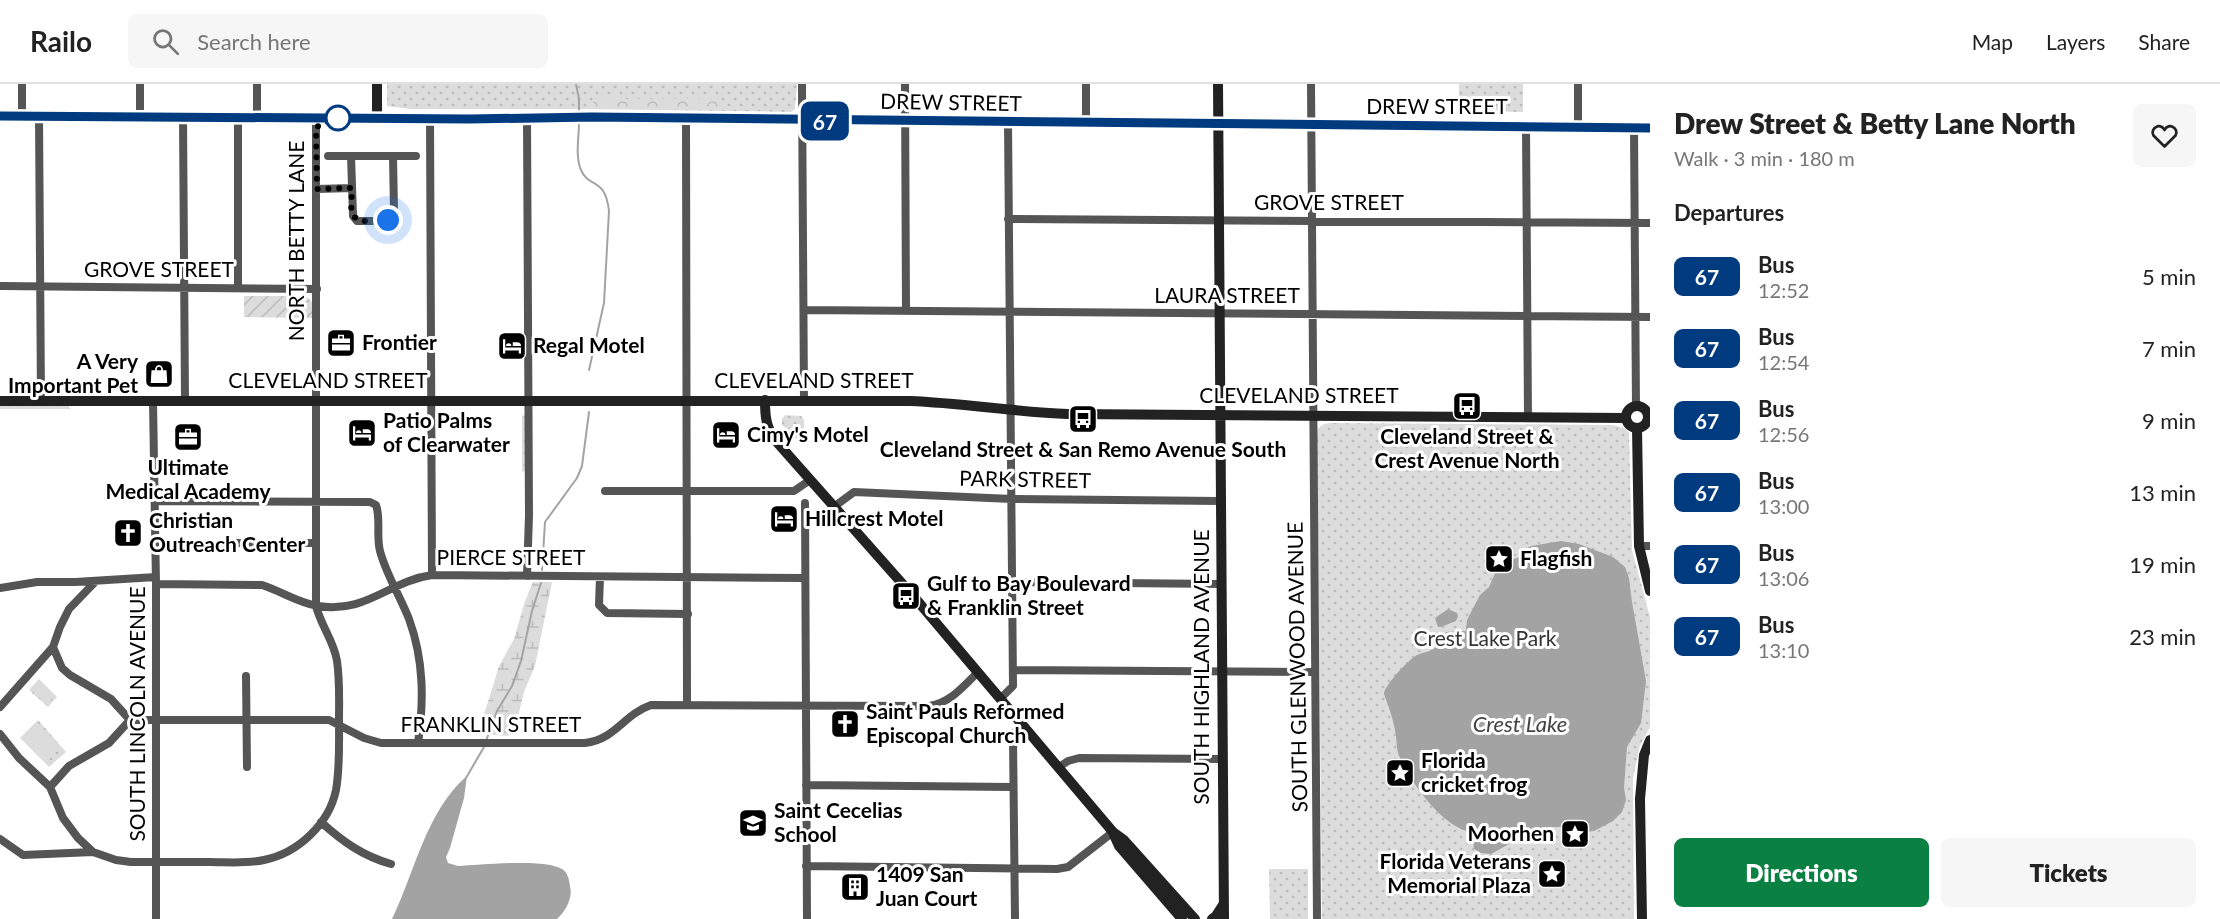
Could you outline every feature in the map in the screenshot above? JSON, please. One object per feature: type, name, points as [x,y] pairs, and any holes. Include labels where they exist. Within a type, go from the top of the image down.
[{"type":"street","points":[[22,84],[22,116]]},
{"type":"street","points":[[140,84],[140,117]]},
{"type":"street","points":[[257,84],[257,117]]},
{"type":"street","points":[[377,84],[377,118]]},
{"type":"street","points":[[802,84],[804,400]]},
{"type":"street","points":[[905,84],[906,311]]},
{"type":"street","points":[[1086,84],[1086,124]]},
{"type":"street","name":"SOUTH HIGHLAND AVENUE","points":[[1218,84],[1224,919]]},
{"type":"street","name":"SOUTH GLENWOOD AVENUE","points":[[1311,84],[1317,919]]},
{"type":"street","points":[[1578,84],[1578,128]]},
{"type":"street","name":"DREW STREET","points":[[0,116],[527,119],[592,117],[1086,124],[1650,128]]},
{"type":"street","points":[[39,116],[41,401]]},
{"type":"street","points":[[183,117],[185,400]]},
{"type":"street","points":[[238,117],[238,288]]},
{"type":"street","name":"NORTH BETTY LANE","points":[[316,118],[316,606]]},
{"type":"street","points":[[430,118],[432,575]]},
{"type":"street","points":[[686,118],[687,704]]},
{"type":"street","points":[[527,119],[531,576]]},
{"type":"street","points":[[1001,698],[1013,686],[1008,123]]},
{"type":"street","points":[[1526,127],[1528,417]]},
{"type":"street","points":[[1634,128],[1636,407]]},
{"type":"street","points":[[328,156],[416,156]]},
{"type":"street","points":[[351,156],[352,214],[354,219],[360,221],[390,219],[394,211],[393,156]]},
{"type":"street","points":[[317,189],[352,188]]},
{"type":"street","name":"GROVE STREET","points":[[1008,219],[1650,223]]},
{"type":"street","name":"GROVE STREET","points":[[0,286],[317,289]]},
{"type":"street","name":"LAURA STREET","points":[[804,310],[1650,317]]},
{"type":"street","points":[[765,400],[765,418],[768,429],[810,480],[1001,698],[1113,831],[1124,840],[1195,918]]},
{"type":"street","name":"CLEVELAND STREET","points":[[0,401],[804,400],[952,402],[1061,414],[1626,418]]},
{"type":"street","name":"SOUTH LINCOLN AVENUE","points":[[153,401],[157,720],[156,919]]},
{"type":"street","points":[[1636,407],[1646,411],[1649,417],[1644,426],[1637,428],[1629,424],[1626,418],[1630,409],[1636,407]]},
{"type":"street","points":[[1637,428],[1644,546],[1650,591]]},
{"type":"street","points":[[604,491],[794,491],[810,480]]},
{"type":"street","name":"PARK STREET","points":[[835,506],[854,492],[1012,499],[1220,501]]},
{"type":"street","points":[[155,501],[370,502],[376,504],[380,550],[417,646],[422,674],[423,701],[418,743]]},
{"type":"street","points":[[805,503],[807,919]]},
{"type":"street","points":[[229,543],[316,543]]},
{"type":"street","name":"PIERCE STREET","points":[[0,588],[37,582],[96,581],[138,576],[156,580],[262,585],[316,606],[348,607],[364,603],[419,577],[432,575],[805,578]]},
{"type":"street","points":[[600,577],[599,605],[607,613],[688,614]]},
{"type":"street","points":[[0,707],[53,647],[69,609],[96,581]]},
{"type":"street","points":[[1013,582],[1221,584]]},
{"type":"street","points":[[0,840],[23,855],[93,852],[116,860],[156,862],[266,860],[297,846],[321,822],[335,793],[339,769],[337,661],[330,637],[319,618],[316,606]]},
{"type":"street","points":[[50,787],[69,766],[109,743],[130,720],[111,699],[62,668],[53,647]]},
{"type":"street","points":[[1013,669],[1315,672]]},
{"type":"street","name":"FRANKLIN STREET","points":[[130,720],[329,720],[373,742],[498,744],[596,742],[607,738],[641,708],[657,704],[939,704],[951,697],[978,672]]},
{"type":"street","points":[[246,676],[247,767]]},
{"type":"street","points":[[1015,919],[1013,738],[1022,723]]},
{"type":"street","points":[[0,734],[20,758],[50,787],[63,818],[78,838],[93,852]]},
{"type":"street","points":[[1642,919],[1640,799],[1650,741]]},
{"type":"street","points":[[1059,767],[1079,758],[1222,759]]},
{"type":"street","points":[[806,785],[1013,787]]},
{"type":"street","points":[[321,822],[346,844],[361,853],[391,864]]},
{"type":"street","points":[[806,867],[1015,869],[1068,867],[1113,831]]},
{"type":"street","points":[[1113,831],[1119,846],[1182,919]]},
{"type":"street","points":[[1212,919],[1223,905]]},
{"type":"green space","points":[[387,84],[797,84],[795,109],[791,112],[410,109],[387,106]]},
{"type":"green space","points":[[1459,84],[1523,84],[1523,112],[1459,111]]},
{"type":"green space","points":[[597,97],[624,99],[716,98],[724,103],[723,106],[714,109],[590,107]]},
{"type":"green space","points":[[244,296],[306,296],[312,302],[312,318],[244,317]]},
{"type":"green space","points":[[0,406],[68,406],[71,409],[0,409]]},
{"type":"green space","points":[[522,415],[525,416],[525,471],[522,472]]},
{"type":"green space","points":[[785,415],[801,416],[804,420],[804,441],[792,437],[790,431],[782,425]]},
{"type":"green space","name":"Crest Lake Park","points":[[1330,423],[1613,425],[1625,428],[1629,433],[1632,550],[1650,617],[1650,727],[1640,746],[1633,778],[1634,919],[1322,919],[1317,433],[1322,425]]},
{"type":"green space","points":[[1412,441],[1429,442],[1428,454],[1411,453]]},
{"type":"green space","points":[[533,582],[552,582],[535,666],[524,692],[517,721],[508,736],[481,734],[483,718],[499,666],[514,639]]},
{"type":"green space","points":[[39,679],[57,697],[48,707],[29,690]]},
{"type":"green space","points":[[39,685],[53,697],[47,704],[33,691]]},
{"type":"green space","points":[[38,720],[66,752],[49,767],[20,738]]},
{"type":"green space","points":[[38,723],[47,733],[32,748],[22,738]]},
{"type":"green space","points":[[48,734],[58,744],[43,759],[33,749]]},
{"type":"green space","points":[[1269,869],[1308,869],[1308,919],[1270,919]]},
{"type":"water","name":"Crest Lake","points":[[1561,541],[1579,544],[1613,557],[1625,567],[1629,578],[1646,681],[1641,723],[1627,747],[1624,788],[1626,800],[1622,812],[1613,821],[1594,831],[1577,833],[1562,827],[1551,827],[1527,834],[1491,854],[1481,853],[1474,849],[1475,831],[1471,829],[1467,831],[1447,820],[1426,799],[1409,775],[1398,753],[1385,690],[1413,657],[1435,648],[1446,632],[1466,631],[1467,620],[1480,595],[1489,587],[1503,562],[1517,558],[1531,546]]},
{"type":"water","points":[[1448,609],[1457,613],[1456,621],[1438,627],[1435,618]]},
{"type":"water","points":[[467,776],[464,798],[446,857],[448,863],[458,866],[528,863],[562,869],[569,879],[571,891],[566,908],[557,919],[392,919],[431,824],[453,790]]},
{"type":"waterway","points":[[576,84],[579,114]]},
{"type":"waterway","points":[[579,123],[579,165],[584,176],[604,193],[609,211],[604,303],[589,370]]},
{"type":"waterway","points":[[542,570],[545,522],[577,478],[582,466],[589,412]]},
{"type":"waterway","points":[[486,741],[497,711],[512,686],[521,661],[541,583]]},
{"type":"waterway","points":[[466,778],[484,747]]},
{"type":"bus line","name":"67","points":[[0,116],[470,119],[592,117],[1061,124],[1650,128]]},
{"type":"place","name":"Frontier","points":[[341,343]]},
{"type":"place","name":"Regal Motel","points":[[512,346]]},
{"type":"place","name":"A Very Important Pet","points":[[159,374]]},
{"type":"place","name":"Cleveland Street & Crest Avenue North","points":[[1467,406]]},
{"type":"place","name":"Cleveland Street & San Remo Avenue South","points":[[1083,419]]},
{"type":"place","name":"Patio Palms of Clearwater","points":[[362,433]]},
{"type":"place","name":"Cimy's Motel","points":[[726,435]]},
{"type":"place","name":"Ultimate Medical Academy","points":[[188,437]]},
{"type":"place","name":"Hillcrest Motel","points":[[784,519]]},
{"type":"place","name":"Christian Outreach Center","points":[[128,533]]},
{"type":"place","name":"Flagfish","points":[[1499,559]]},
{"type":"place","name":"Gulf to Bay Boulevard & Franklin Street","points":[[906,596]]},
{"type":"place","name":"Saint Pauls Reformed Episcopal Church","points":[[845,724]]},
{"type":"place","name":"Florida cricket frog","points":[[1400,773]]},
{"type":"place","name":"Saint Cecelias School","points":[[753,823]]},
{"type":"place","name":"Moorhen","points":[[1575,834]]},
{"type":"place","name":"Florida Veterans Memorial Plaza","points":[[1552,874]]},
{"type":"place","name":"1409 San Juan Court","points":[[855,887]]},
{"type":"route","points":[[338,118],[316,127],[317,189],[352,188],[354,219],[360,221],[388,220]]}]
